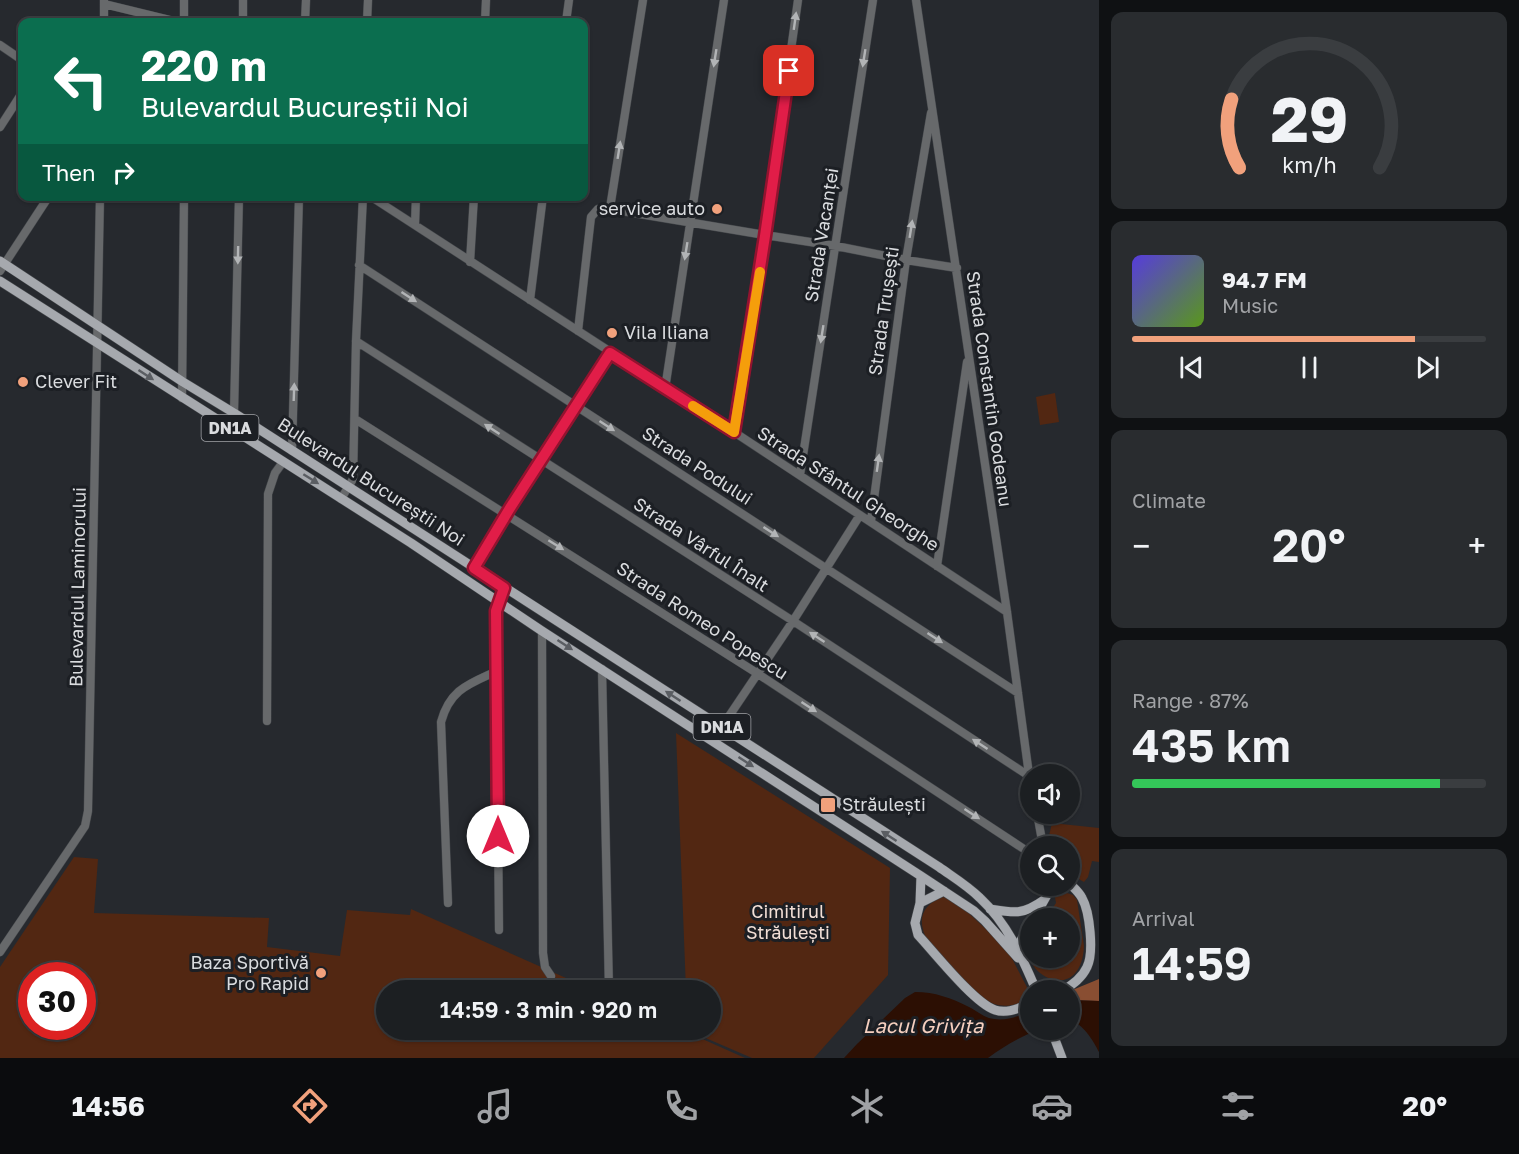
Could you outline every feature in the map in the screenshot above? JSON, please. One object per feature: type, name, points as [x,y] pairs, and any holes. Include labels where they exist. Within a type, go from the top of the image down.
[{"type":"main road","name":"Bulevardul Bucureștii Noi","points":[[2,266],[939,867],[974,893],[990,909],[1018,949],[1032,980]]},
{"type":"main road","name":"Bulevardul Bucureștii Noi","points":[[0,281],[341,499],[974,911],[1018,957],[1028,972]]},
{"type":"main road","points":[[921,876],[920,903],[915,923],[918,935],[974,996],[987,1006],[1005,1011],[1020,1008]]},
{"type":"main road","points":[[920,903],[944,891]]},
{"type":"main road","points":[[1077,980],[1085,971],[1090,959],[1091,947],[1086,906],[1080,894]]},
{"type":"main road","points":[[1040,908],[1046,896]]},
{"type":"main road","points":[[990,909],[1024,912],[1044,900]]},
{"type":"main road","points":[[1018,949],[1020,942]]},
{"type":"main road","points":[[1055,1040],[1062,1058]]},
{"type":"street","points":[[184,0],[184,18]]},
{"type":"street","points":[[243,0],[243,18]]},
{"type":"street","points":[[305,18],[306,0]]},
{"type":"street","points":[[368,0],[368,18]]},
{"type":"street","points":[[485,18],[486,0]]},
{"type":"street","points":[[567,18],[569,0]]},
{"type":"street","points":[[610,208],[643,0]]},
{"type":"street","points":[[666,389],[724,0]]},
{"type":"street","points":[[734,432],[765,236],[798,0]]},
{"type":"street","name":"Strada Vacanței","points":[[800,475],[873,0]]},
{"type":"street","name":"Strada Constantin Godeanu","points":[[916,0],[1028,764]]},
{"type":"street","points":[[104,18],[104,2],[163,18]]},
{"type":"street","points":[[0,45],[18,57]]},
{"type":"street","points":[[0,127],[18,99]]},
{"type":"street","name":"Strada Trușești","points":[[871,521],[906,260],[933,106]]},
{"type":"street","points":[[2,266],[46,201]]},
{"type":"street","name":"Bulevardul Laminorului","points":[[0,952],[79,835],[85,825],[88,810],[100,201]]},
{"type":"street","points":[[182,398],[183,201]]},
{"type":"street","points":[[234,413],[239,201]]},
{"type":"street","points":[[292,451],[299,201]]},
{"type":"street","points":[[341,499],[353,479],[356,340],[363,201]]},
{"type":"street","name":"Strada Sfântul Gheorghe","points":[[378,201],[871,521],[1007,612]]},
{"type":"street","points":[[414,225],[416,201]]},
{"type":"street","points":[[470,262],[474,201]]},
{"type":"street","points":[[530,300],[542,201]]},
{"type":"street","points":[[578,331],[591,217],[598,209],[610,208],[957,268]]},
{"type":"street","name":"Strada Podului","points":[[359,266],[1018,693]]},
{"type":"street","name":"Strada Vârful Înalt","points":[[356,340],[793,621],[1020,772]]},
{"type":"street","points":[[97,363],[101,357],[112,353]]},
{"type":"street","points":[[474,568],[610,353]]},
{"type":"street","points":[[938,566],[968,354]]},
{"type":"street","name":"Strada Romeo Popescu","points":[[355,419],[758,674],[1020,846]]},
{"type":"street","points":[[267,721],[268,494],[275,473],[283,462]]},
{"type":"street","points":[[712,740],[793,621],[860,515]]},
{"type":"street","points":[[499,930],[496,611],[504,588]]},
{"type":"street","points":[[542,631],[543,953],[544,967],[551,976]]},
{"type":"street","points":[[602,669],[609,980]]},
{"type":"street","points":[[448,903],[441,722],[449,701],[457,692],[497,671]]},
{"type":"green space","points":[[1055,393],[1059,422],[1040,425],[1036,397]]},
{"type":"green space","name":"Cimitirul Străulești","points":[[676,733],[890,868],[888,975],[814,1058],[752,1058],[710,1040],[721,1040],[721,980],[686,980]]},
{"type":"green space","points":[[1052,824],[1099,828],[1099,862],[1092,861],[1088,877],[1084,882],[1080,880],[1080,836],[1049,836]]},
{"type":"green space","name":"Baza Sportivă Pro Rapid","points":[[74,857],[98,859],[94,913],[269,918],[267,947],[340,956],[347,910],[410,915],[411,909],[571,980],[376,980],[376,1040],[705,1040],[745,1058],[0,1058],[0,967]]},
{"type":"green space","points":[[1057,896],[1074,896],[1078,908],[1053,908],[1056,903],[1055,897]]},
{"type":"green space","points":[[943,897],[960,905],[1007,949],[1023,980],[1020,980],[1020,1003],[999,1005],[984,999],[928,942],[922,928],[923,915],[925,909],[935,900]]},
{"type":"green space","points":[[1080,920],[1084,946],[1080,965]]},
{"type":"green space","points":[[1036,968],[1078,968],[1072,976],[1062,980],[1050,979]]},
{"type":"shaded area","points":[[1099,979],[1099,1001],[1080,1000],[1080,987]]},
{"type":"water","name":"Lacul Grivița","points":[[915,992],[936,994],[994,1019],[1008,1019],[1020,1015],[1020,1038],[988,1058],[844,1058],[905,998]]},
{"type":"water","points":[[1080,1000],[1099,1001],[1099,1052],[1080,1026]]},
{"type":"slow traffic","points":[[693,406],[734,432],[760,272]]},
{"type":"place","name":"service auto","points":[[717,209]]},
{"type":"place","name":"Vila Iliana","points":[[612,333]]},
{"type":"place","name":"Clever Fit","points":[[23,382]]},
{"type":"place","name":"Străulești","points":[[828,805]]},
{"type":"place","name":"Baza Sportivă Pro Rapid","points":[[321,973]]},
{"type":"route","points":[[498,836],[496,611],[504,588],[474,568],[610,353],[734,432],[789,71]]}]
